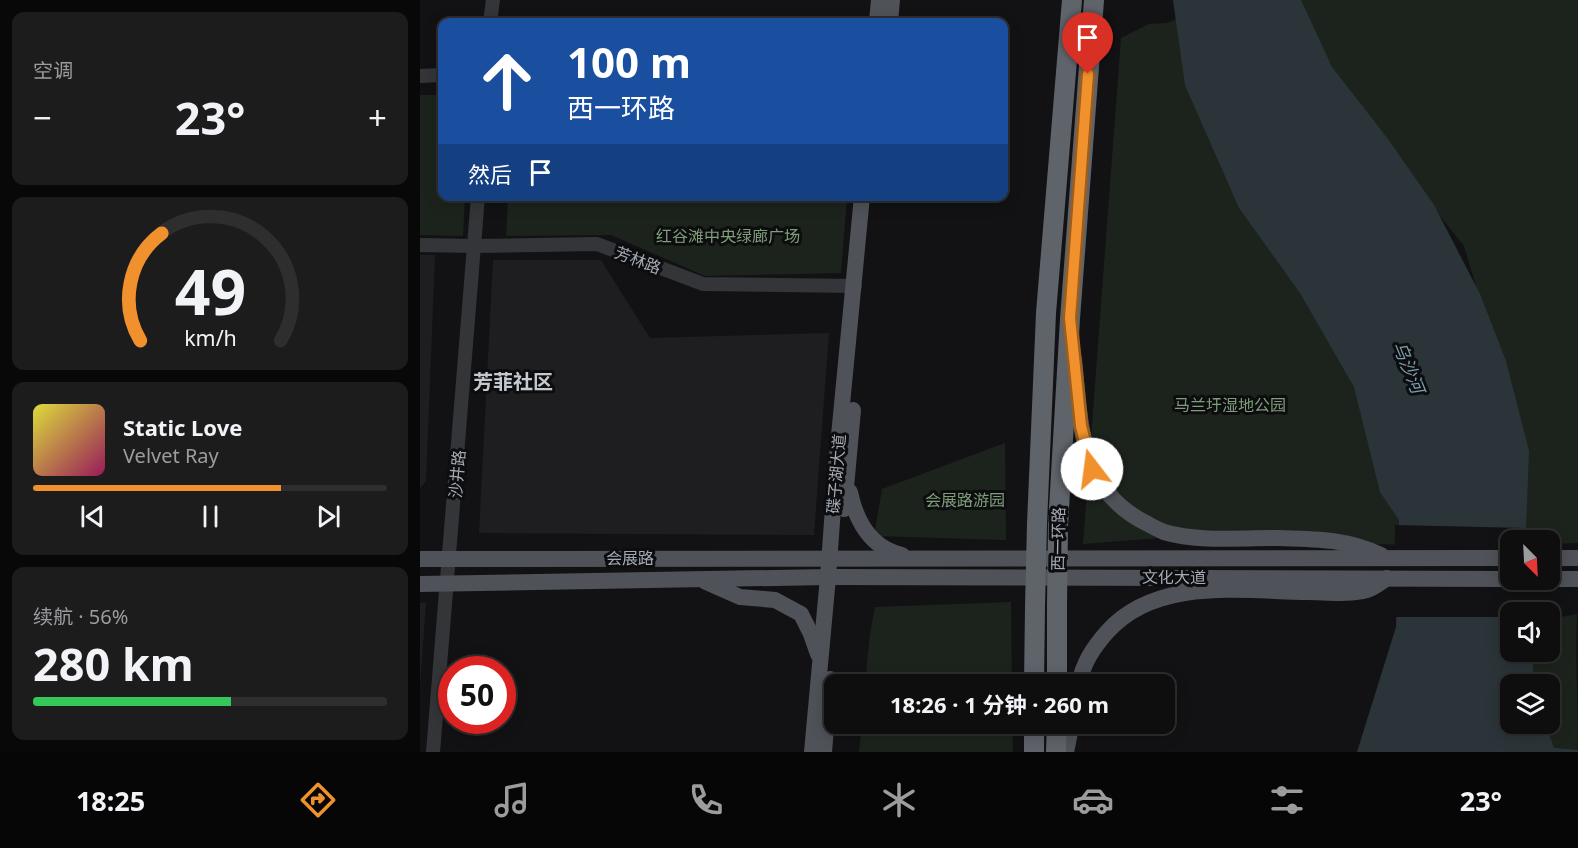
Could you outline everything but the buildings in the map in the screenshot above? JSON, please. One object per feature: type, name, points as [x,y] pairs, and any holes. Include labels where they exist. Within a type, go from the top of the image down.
[{"type":"highway","name":"西一环路","points":[[1034,674],[1037,524],[1046,313],[1072,0]]},
{"type":"highway","name":"西一环路","points":[[1057,674],[1058,526],[1070,318],[1094,0]]},
{"type":"highway","points":[[1034,734],[1034,752]]},
{"type":"highway","points":[[1056,752],[1057,734]]},
{"type":"main road","points":[[877,18],[879,0]]},
{"type":"main road","points":[[890,18],[892,0]]},
{"type":"main road","name":"碟子湖大道","points":[[835,558],[836,467],[862,201]]},
{"type":"main road","name":"碟子湖大道","points":[[824,752],[833,578],[848,472],[873,201]]},
{"type":"main road","points":[[1070,318],[1081,426],[1092,469],[1112,500],[1136,518],[1164,532],[1199,537],[1330,539],[1361,546],[1387,558]]},
{"type":"main road","points":[[848,472],[854,507],[872,540],[890,553],[915,558]]},
{"type":"main road","name":"会展路","points":[[420,559],[835,558]]},
{"type":"main road","name":"文化大道","points":[[835,558],[1500,558]]},
{"type":"main road","points":[[1560,558],[1578,558]]},
{"type":"main road","name":"碟子湖大道","points":[[812,752],[820,665],[833,578]]},
{"type":"main road","name":"会展路","points":[[420,584],[833,578]]},
{"type":"main road","name":"文化大道","points":[[833,578],[1500,579]]},
{"type":"main road","points":[[1082,674],[1087,658],[1116,622],[1168,595],[1211,591],[1340,592],[1368,590],[1388,578]]},
{"type":"main road","points":[[1560,579],[1578,579]]},
{"type":"main road","points":[[699,580],[740,597],[775,600],[801,614],[815,643],[820,665]]},
{"type":"main road","points":[[1066,752],[1070,734]]},
{"type":"street","points":[[491,18],[493,0]]},
{"type":"street","points":[[420,76],[438,75]]},
{"type":"street","name":"沙井路","points":[[433,752],[478,201]]},
{"type":"street","name":"芳林路","points":[[420,245],[597,244],[703,284],[855,286]]},
{"type":"shaded area","points":[[420,255],[435,255],[426,481],[420,488]]},
{"type":"shaded area","points":[[493,260],[601,260],[650,338],[829,333],[814,535],[479,533]]},
{"type":"shaded area","points":[[420,603],[426,603],[420,686]]},
{"type":"green space","points":[[1290,0],[1578,0],[1578,543],[1560,544],[1560,530],[1520,530],[1509,396],[1464,246],[1324,71]]},
{"type":"green space","name":"马兰圩湿地公园","points":[[1184,16],[1324,294],[1408,545],[1160,538],[1083,544],[1121,38],[1149,24],[1167,23]]},
{"type":"green space","points":[[420,95],[438,95],[438,201],[465,201],[463,236],[420,235]]},
{"type":"green space","name":"红谷滩中央绿廊广场","points":[[508,201],[847,201],[841,273],[705,276],[611,235],[506,236]]},
{"type":"green space","name":"会展路游园","points":[[1005,443],[1006,540],[874,536],[882,489]]},
{"type":"green space","points":[[1011,602],[1012,674],[866,674],[875,607]]},
{"type":"green space","points":[[1577,614],[1578,752],[1500,752],[1502,734],[1560,734],[1560,674],[1508,674],[1510,662],[1560,662],[1560,617]]},
{"type":"green space","points":[[861,734],[1012,734],[1013,752],[859,752]]},
{"type":"water","name":"乌沙河","points":[[1173,0],[1301,0],[1332,67],[1388,139],[1434,205],[1480,294],[1506,361],[1529,451],[1526,529],[1500,530],[1500,590],[1510,590],[1510,602],[1500,602],[1500,662],[1533,662],[1533,674],[1500,674],[1500,734],[1549,734],[1554,748],[1578,750],[1578,752],[1357,752],[1396,627],[1399,520],[1380,492],[1354,387],[1300,293],[1239,208],[1185,85]]},
{"type":"pier","points":[[1395,525],[1529,528],[1529,530],[1500,530],[1500,590],[1532,590],[1532,602],[1500,602],[1500,617],[1394,617]]},
{"type":"district","name":"芳菲社区","points":[[513,381]]},
{"type":"route","points":[[1088,74],[1070,318],[1081,426],[1092,469]]}]
